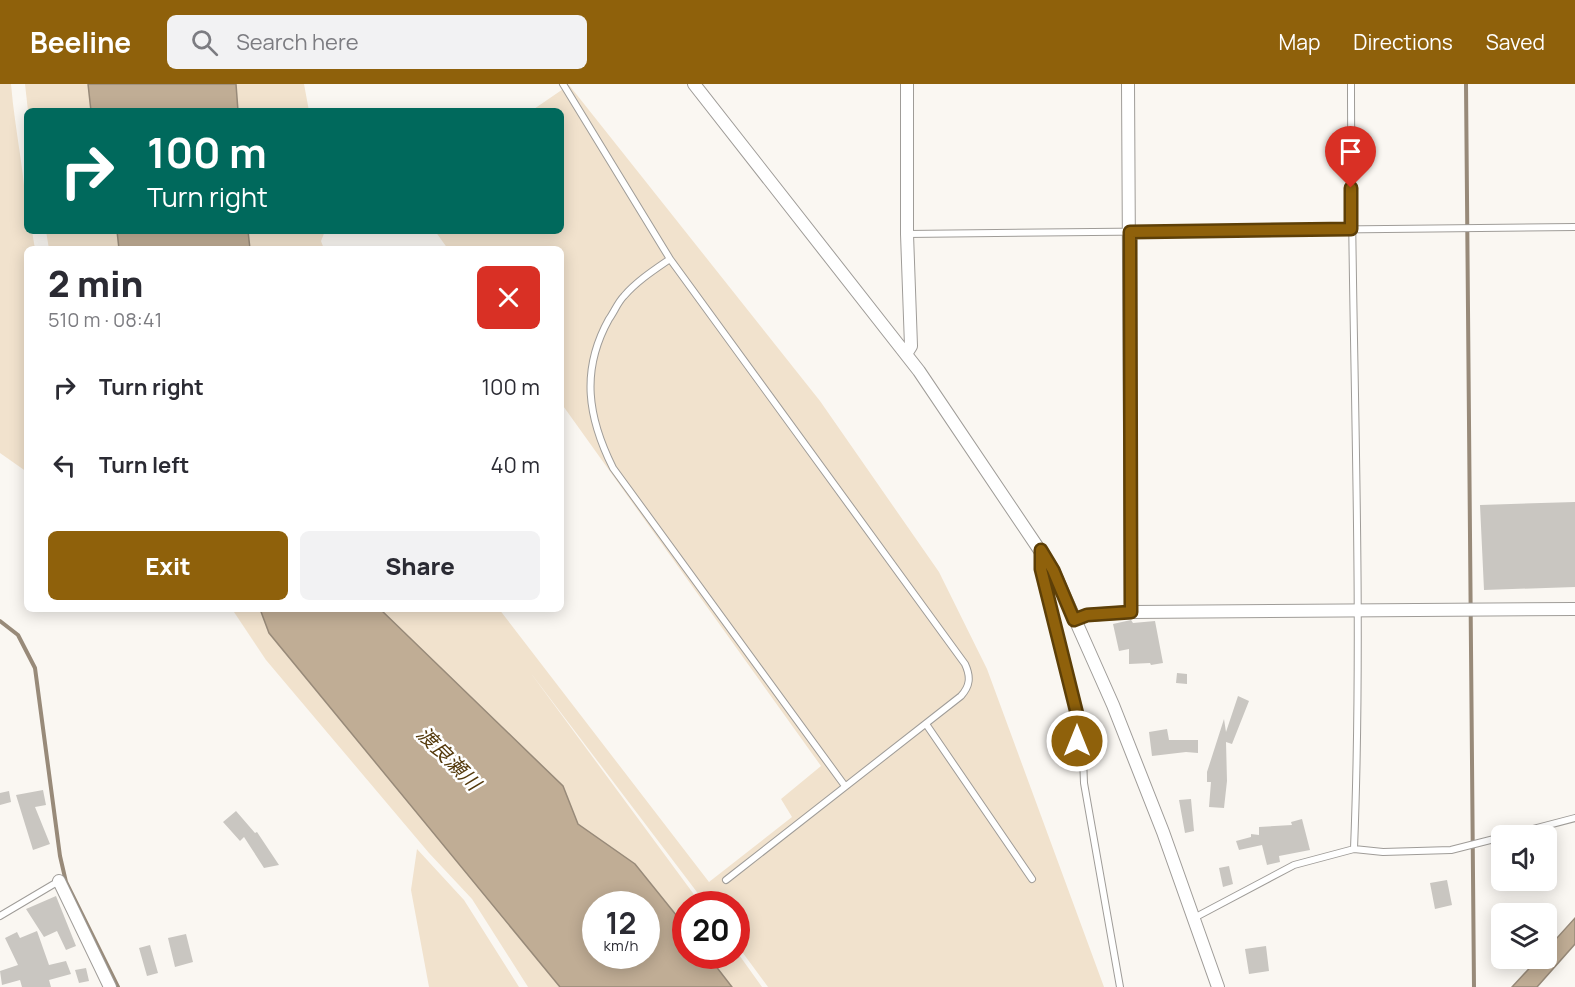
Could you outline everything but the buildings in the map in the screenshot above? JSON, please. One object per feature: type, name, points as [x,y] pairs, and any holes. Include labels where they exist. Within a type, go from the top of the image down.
[{"type":"street","points":[[694,84],[941,401],[1053,570],[1113,705],[1218,987]]},
{"type":"street","points":[[906,354],[911,346],[907,234],[907,84]]},
{"type":"street","points":[[1128,84],[1131,612]]},
{"type":"street","points":[[1074,620],[1087,615],[1131,612],[1575,609]]},
{"type":"street","points":[[59,881],[110,987]]},
{"type":"lane","points":[[563,84],[670,259],[965,664],[969,677],[966,690],[926,724],[726,880]]},
{"type":"lane","points":[[1351,84],[1357,611],[1357,778],[1354,849]]},
{"type":"lane","points":[[907,234],[1575,227]]},
{"type":"lane","points":[[670,259],[623,297],[600,337],[591,380],[591,405],[596,430],[613,468],[845,786]]},
{"type":"lane","points":[[1041,550],[1041,569],[1080,726],[1077,741],[1083,758],[1084,783],[1120,987]]},
{"type":"lane","points":[[926,724],[1032,879]]},
{"type":"lane","points":[[1548,825],[1575,818]]},
{"type":"lane","points":[[1194,918],[1294,865],[1354,849],[1383,852],[1451,850],[1491,840]]},
{"type":"lane","points":[[0,916],[59,881]]},
{"type":"shaded area","points":[[0,84],[11,84],[24,186],[24,234],[32,234],[34,246],[24,246],[24,470],[0,453]]},
{"type":"shaded area","points":[[25,84],[88,84],[91,108],[28,108]]},
{"type":"shaded area","points":[[236,84],[304,84],[308,108],[238,108]]},
{"type":"shaded area","points":[[569,85],[820,401],[939,572],[987,669],[1104,987],[768,987],[750,963],[750,891],[696,891],[530,672],[691,891],[672,891],[672,910],[660,895],[660,891],[657,891],[635,864],[578,824],[563,786],[383,612],[501,612],[709,882],[792,817],[781,799],[821,766],[564,407],[564,246],[446,246],[437,234],[564,234],[564,108],[535,108]]},
{"type":"shaded area","points":[[46,234],[117,234],[119,246],[48,246]]},
{"type":"shaded area","points":[[248,234],[324,234],[321,241],[323,246],[250,246]]},
{"type":"shaded area","points":[[234,612],[261,612],[269,633],[560,987],[528,987],[472,899],[429,853],[266,660]]},
{"type":"shaded area","points":[[417,849],[464,900],[519,987],[429,987],[411,890]]},
{"type":"shaded area","points":[[718,969],[749,969],[762,987],[732,987]]},
{"type":"water","points":[[88,84],[236,84],[238,108],[91,108]]},
{"type":"water","points":[[117,234],[248,234],[250,246],[119,246]]},
{"type":"water","name":"渡良瀬川","points":[[261,612],[383,612],[563,786],[578,824],[635,864],[657,891],[582,891],[582,969],[660,969],[660,895],[672,910],[672,969],[718,969],[732,987],[560,987],[269,633]]},
{"type":"water","points":[[1575,918],[1575,944],[1557,964],[1557,938]]},
{"type":"water","points":[[1529,969],[1553,969],[1537,987],[1512,987]]},
{"type":"waterway","points":[[1466,84],[1474,987]]},
{"type":"waterway","points":[[0,621],[18,635],[35,668],[60,856],[66,882],[118,987]]},
{"type":"route","points":[[1077,741],[1080,726],[1041,569],[1041,550],[1053,570],[1074,620],[1087,615],[1131,612],[1130,232],[1351,229],[1351,188]]}]
